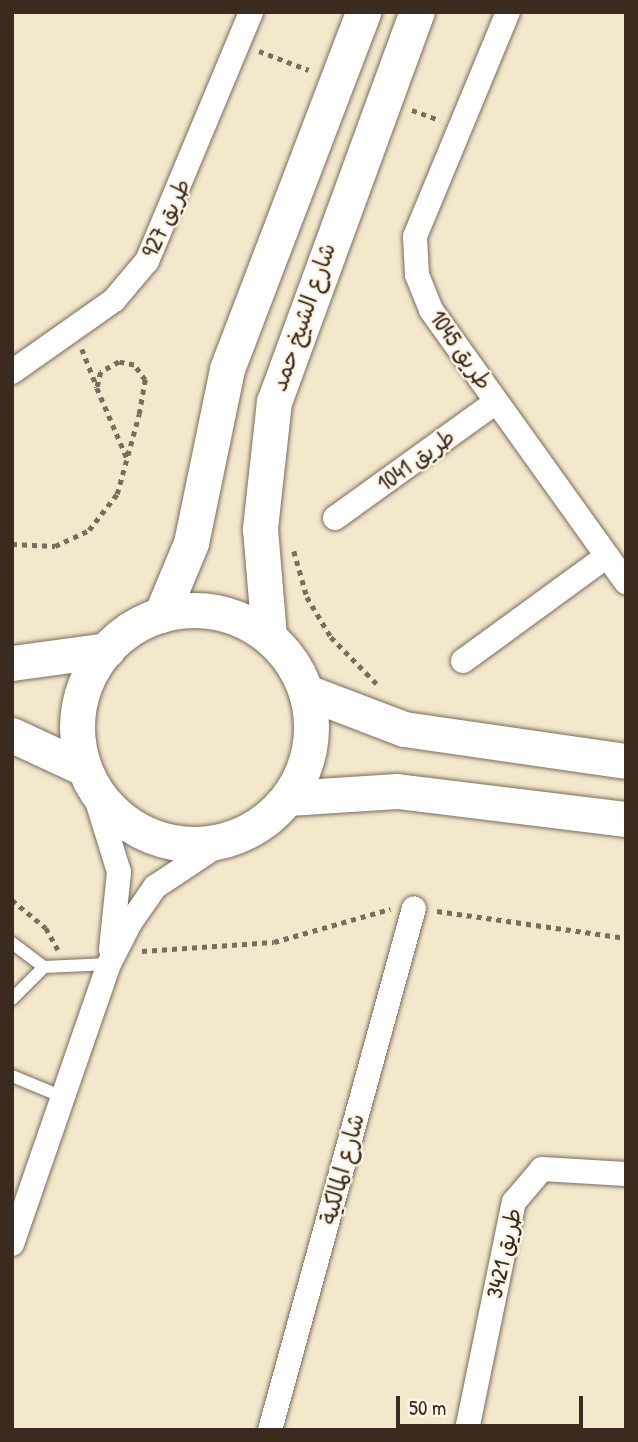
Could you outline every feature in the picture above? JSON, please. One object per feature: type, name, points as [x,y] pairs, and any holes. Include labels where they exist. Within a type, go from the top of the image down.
[{"type":"main road","points":[[162,615],[191,543],[227,369],[363,12]]},
{"type":"main road","name":"شارع الشيخ حمد","points":[[269,636],[260,528],[274,402],[383,98],[417,12]]},
{"type":"main road","points":[[12,663],[107,650],[162,615],[218,612],[269,636],[307,692],[310,747],[288,798],[260,825],[224,841],[194,845],[136,830],[87,777],[12,735]]},
{"type":"main road","points":[[87,777],[80,701],[107,650]]},
{"type":"main road","points":[[307,692],[404,729],[626,761]]},
{"type":"main road","points":[[288,798],[397,790],[626,819]]},
{"type":"street","name":"طريق 927","points":[[12,372],[114,300],[160,239],[251,12]]},
{"type":"street","name":"طريق 1045","points":[[508,12],[415,237],[417,275],[431,310],[626,582]]},
{"type":"street","name":"طريق 1041","points":[[335,518],[496,402]]},
{"type":"street","points":[[463,661],[607,556]]},
{"type":"street","points":[[87,777],[118,872],[109,964]]},
{"type":"street","points":[[12,1244],[17,1214],[63,1097],[109,964],[155,887],[224,841]]},
{"type":"street","name":"شارع المالكية","points":[[270,1430],[414,908]]},
{"type":"street","name":"طريق 3421","points":[[467,1430],[514,1202],[542,1169],[626,1174]]},
{"type":"lane","points":[[12,943],[44,967],[69,969],[109,964]]},
{"type":"lane","points":[[12,999],[44,967]]},
{"type":"lane","points":[[12,1076],[63,1097]]},
{"type":"path","points":[[238,43],[336,80]]},
{"type":"path","points":[[383,98],[460,128]]},
{"type":"path","points":[[69,332],[97,387],[127,457]]},
{"type":"path","points":[[12,544],[55,546],[89,530],[117,494],[145,380],[134,365],[118,362],[101,372],[97,387]]},
{"type":"path","points":[[295,551],[307,597],[331,637],[383,689]]},
{"type":"path","points":[[12,900],[46,928],[69,969]]},
{"type":"path","points":[[109,964],[137,950],[274,942],[373,909],[414,908],[626,938]]}]
